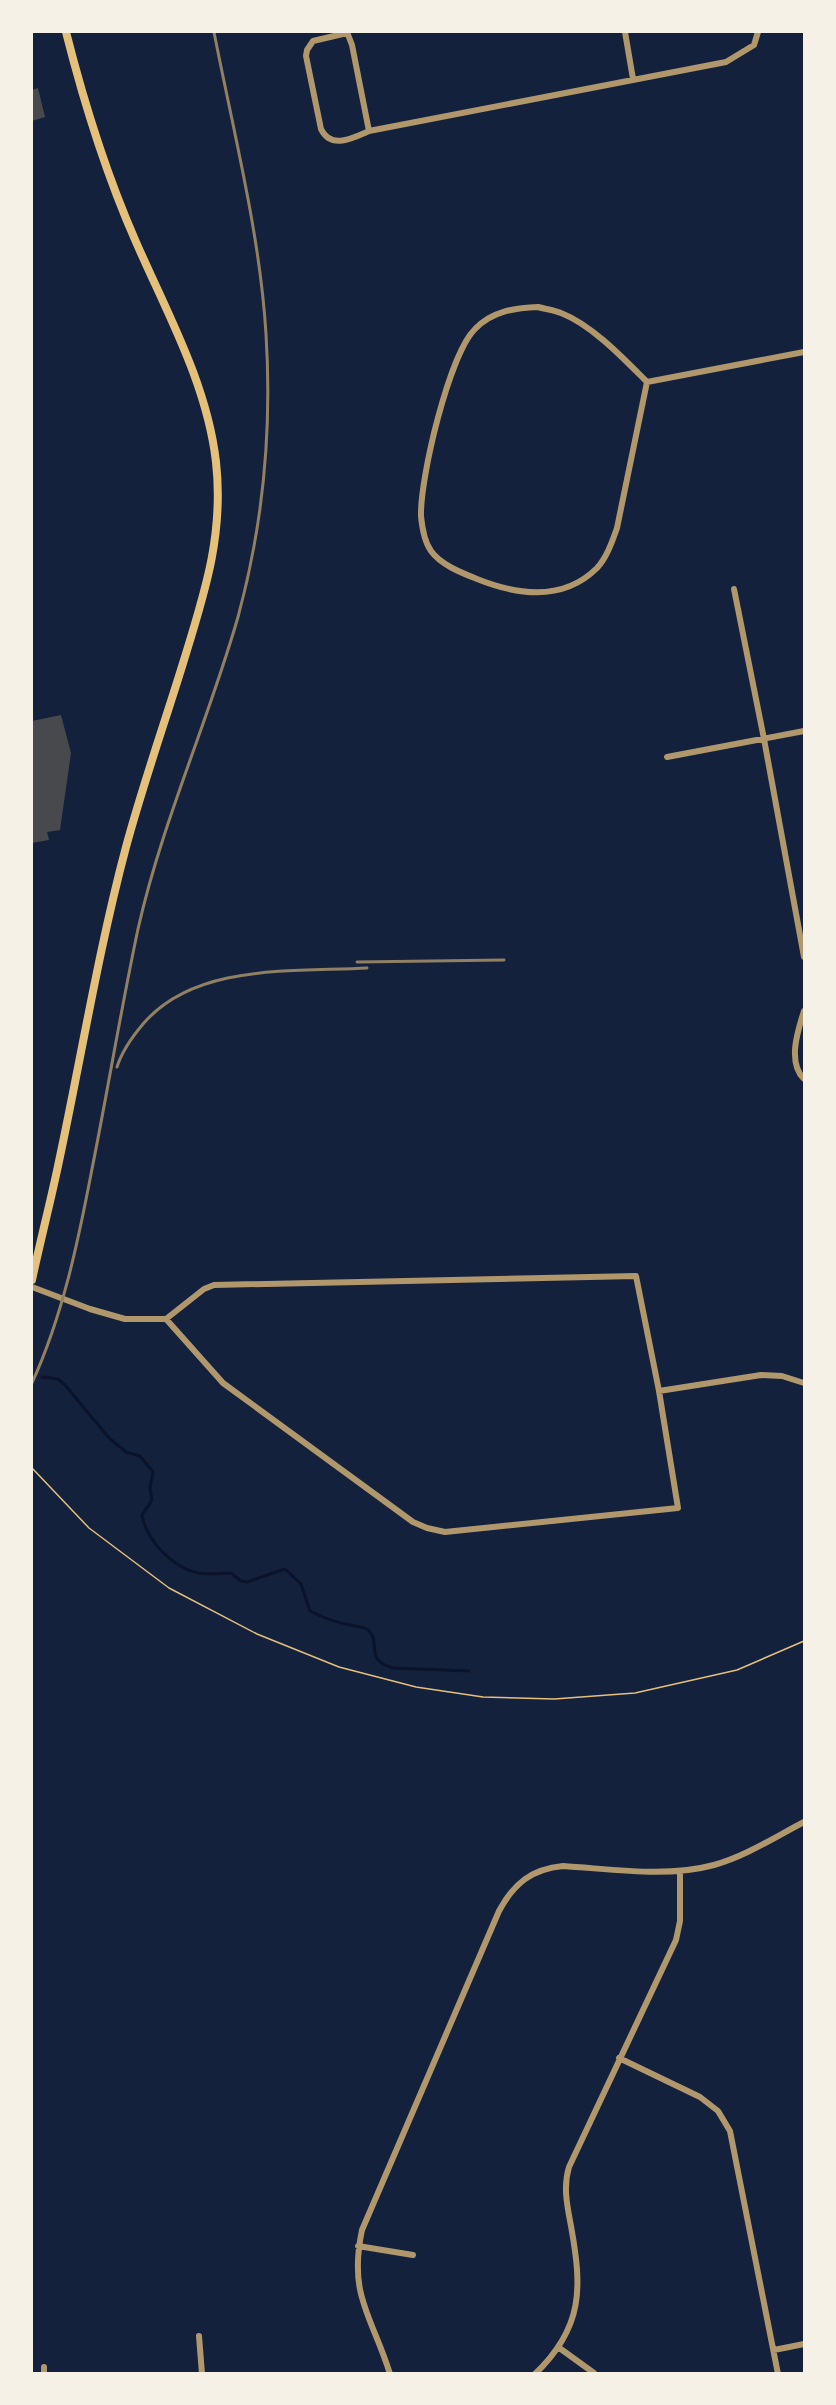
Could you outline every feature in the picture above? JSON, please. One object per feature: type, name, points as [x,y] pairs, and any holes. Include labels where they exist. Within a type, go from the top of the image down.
[{"type":"main road","points":[[32,1280],[58,1166],[100,948],[144,783],[174,696],[209,579],[216,545],[218,507],[214,452],[204,403],[185,352],[127,222],[101,153],[66,32]]},
{"type":"street","points":[[369,131],[352,45],[347,32],[313,41],[307,50],[321,129],[326,137],[336,142],[351,139],[369,131],[633,78],[726,62],[754,45],[758,32]]},
{"type":"street","points":[[625,32],[633,78]]},
{"type":"street","points":[[538,307],[561,313],[582,324],[647,382],[617,528],[609,550],[597,568],[579,581],[559,590],[546,593],[519,592],[464,574],[439,559],[431,550],[424,534],[422,516],[425,474],[454,368],[474,329],[501,312],[518,308],[538,307]]},
{"type":"street","points":[[647,382],[804,352]]},
{"type":"street","points":[[734,589],[804,957]]},
{"type":"street","points":[[667,757],[804,731]]},
{"type":"street","points":[[804,1011],[796,1041],[797,1059],[801,1076],[804,1079]]},
{"type":"street","points":[[32,1287],[90,1309],[125,1319],[166,1318],[204,1289],[214,1285],[636,1276],[659,1391],[678,1508],[445,1532],[427,1528],[413,1522],[223,1383],[166,1318]]},
{"type":"street","points":[[659,1391],[760,1375],[782,1376],[804,1383]]},
{"type":"street","points":[[390,2373],[360,2297],[357,2271],[358,2246],[372,2203],[499,1911],[512,1890],[535,1872],[563,1866],[680,1871],[714,1865],[746,1854],[804,1822]]},
{"type":"street","points":[[535,2373],[558,2347],[572,2320],[578,2287],[578,2266],[566,2200],[566,2177],[572,2157],[676,1940],[681,1912],[680,1871]]},
{"type":"street","points":[[619,2058],[700,2097],[718,2111],[730,2131],[778,2373]]},
{"type":"street","points":[[358,2246],[413,2255]]},
{"type":"street","points":[[199,2336],[202,2373]]},
{"type":"street","points":[[774,2350],[804,2344]]},
{"type":"street","points":[[558,2347],[594,2373]]},
{"type":"path","points":[[32,1468],[89,1528],[169,1588],[267,1638],[339,1666],[416,1687],[483,1697],[554,1699],[635,1693],[737,1670],[804,1641]]},
{"type":"building","points":[[38,88],[45,117],[32,121],[32,90]]},
{"type":"building","points":[[61,715],[71,753],[60,830],[47,832],[49,840],[32,843],[32,721]]},
{"type":"waterway","points":[[42,1377],[58,1379],[109,1438],[126,1452],[140,1456],[153,1472],[150,1488],[152,1500],[142,1515],[149,1534],[170,1559],[198,1573],[231,1573],[241,1581],[247,1582],[285,1569],[301,1584],[310,1611],[343,1624],[368,1630],[374,1641],[376,1656],[384,1665],[393,1668],[469,1671]]},
{"type":"railway","points":[[32,1383],[61,1305],[75,1251],[138,929],[148,889],[238,617],[254,547],[264,477],[268,370],[263,296],[245,182],[214,32]]},
{"type":"railway","points":[[357,962],[504,960]]},
{"type":"railway","points":[[117,1067],[128,1044],[143,1024],[165,1004],[190,990],[217,981],[277,971],[367,968]]}]
